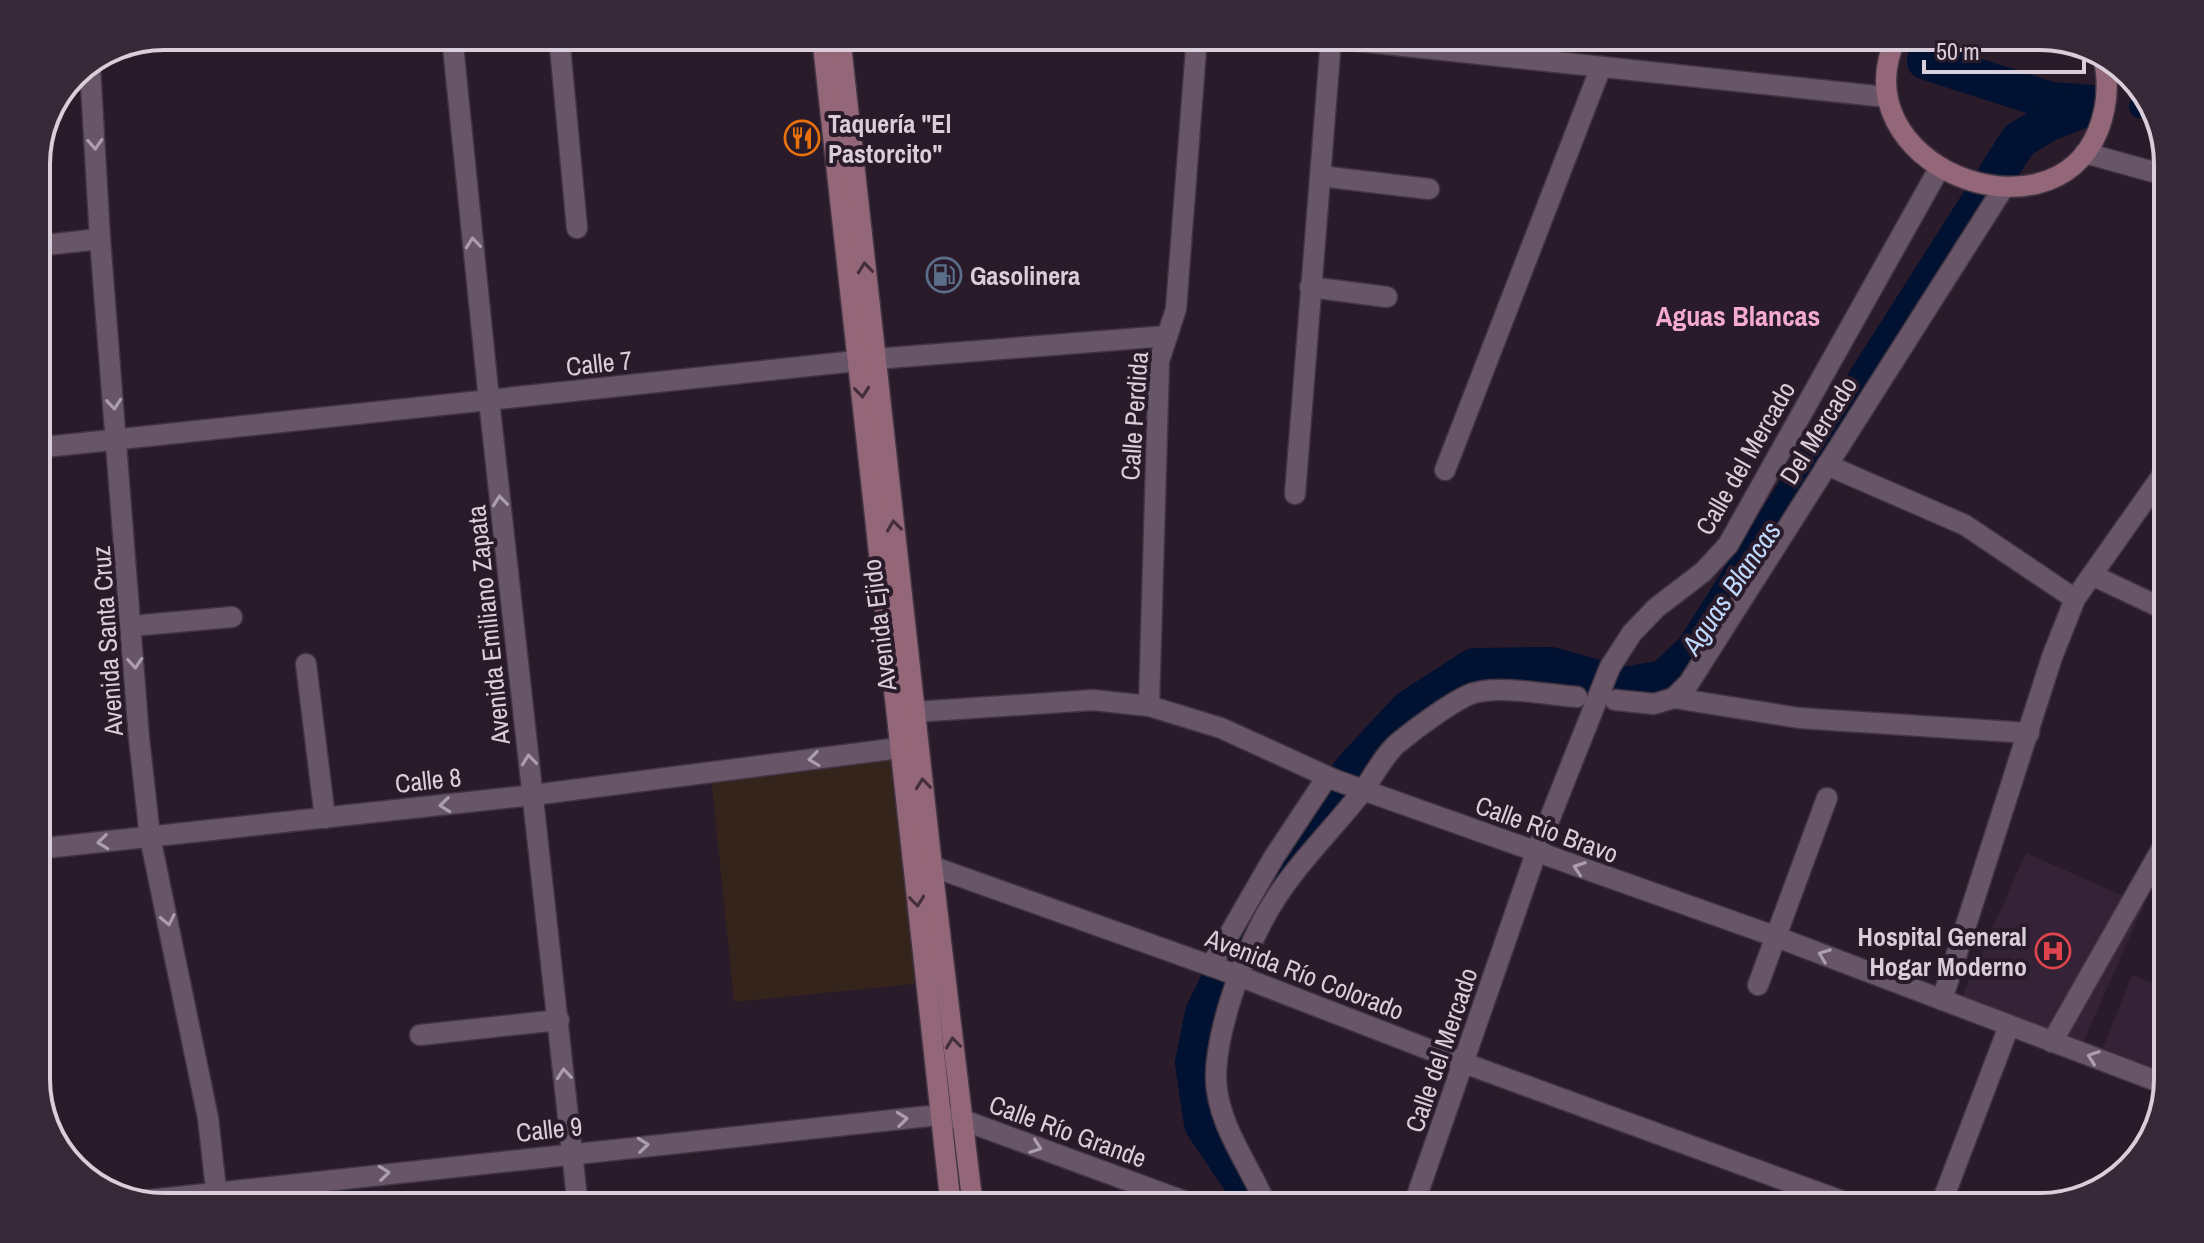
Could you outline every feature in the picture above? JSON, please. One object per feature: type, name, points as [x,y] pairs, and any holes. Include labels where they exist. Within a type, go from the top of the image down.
[{"type":"main road","name":"Avenida Ejido","points":[[824,50],[867,360]]},
{"type":"main road","name":"Avenida Ejido","points":[[841,50],[867,360],[922,863],[939,1115],[949,1193]]},
{"type":"main road","points":[[1891,50],[1886,72],[1886,97],[1904,135],[1920,153],[1940,167],[1978,184],[2004,187],[2024,186],[2048,179],[2085,153],[2103,117],[2106,71]]},
{"type":"main road","name":"Avenida Ejido","points":[[922,863],[963,1120],[971,1193]]},
{"type":"street","name":"Avenida Emiliano Zapata","points":[[453,50],[576,1193]]},
{"type":"street","points":[[560,50],[577,228]]},
{"type":"street","name":"Calle Perdida","points":[[1149,706],[1159,361],[1176,309],[1196,50]]},
{"type":"street","points":[[1295,494],[1330,50]]},
{"type":"street","points":[[1437,50],[1886,97]]},
{"type":"street","points":[[1445,470],[1601,67]]},
{"type":"street","name":"Avenida Santa Cruz","points":[[91,77],[100,239],[139,738],[150,837],[208,1118],[216,1193]]},
{"type":"street","points":[[2085,153],[2154,172]]},
{"type":"street","name":"Calle del Mercado","points":[[1418,1193],[1536,853],[1607,697],[1610,667],[1632,633],[1656,608],[1703,572],[1728,545],[1940,167]]},
{"type":"street","points":[[1320,176],[1429,189]]},
{"type":"street","name":"Del Mercado","points":[[1674,698],[1689,683],[2004,187]]},
{"type":"street","points":[[50,244],[100,239]]},
{"type":"street","points":[[1310,287],[1387,297]]},
{"type":"street","name":"Calle 7","points":[[50,447],[867,360],[1167,336]]},
{"type":"street","points":[[1827,465],[1965,525],[2075,599]]},
{"type":"street","points":[[1942,1000],[2052,657],[2075,599],[2154,487]]},
{"type":"street","points":[[2092,575],[2154,604]]},
{"type":"street","points":[[132,626],[232,617]]},
{"type":"street","points":[[306,664],[325,818]]},
{"type":"street","points":[[1225,972],[1292,875],[1396,745],[1463,697],[1476,692],[1495,690],[1577,697]]},
{"type":"street","points":[[1607,697],[1654,704],[1674,698],[1799,718],[2029,733]]},
{"type":"street","name":"Calle Río Bravo","points":[[906,712],[1093,700],[1149,706],[1221,728],[1359,789],[1774,936],[2154,1080]]},
{"type":"street","name":"Calle 8","points":[[50,848],[533,795],[910,747]]},
{"type":"street","points":[[1261,1193],[1229,1130],[1218,1091],[1216,1077],[1226,1015],[1225,972],[1274,857],[1331,778]]},
{"type":"street","points":[[1758,985],[1827,798]]},
{"type":"street","name":"Avenida Río Colorado","points":[[922,863],[1820,1193]]},
{"type":"street","points":[[2052,1042],[2154,863]]},
{"type":"street","points":[[420,1035],[559,1020]]},
{"type":"street","points":[[1945,1193],[2009,1026]]},
{"type":"street","name":"Calle 9","points":[[270,1193],[571,1153],[939,1115],[963,1120]]},
{"type":"street","name":"Calle Río Grande","points":[[963,1120],[1162,1193]]},
{"type":"shaded area","points":[[892,757],[915,984],[734,1002],[711,775]]},
{"type":"shaded area","name":"Hospital General Hogar Moderno","points":[[2026,853],[2144,905],[2080,1049],[1962,997]]},
{"type":"shaded area","points":[[2132,975],[2154,984],[2154,1068],[2103,1048]]},
{"type":"waterway","name":"Aguas Blancas","points":[[1926,61],[2051,101],[2092,104]]},
{"type":"waterway","name":"Aguas Blancas","points":[[1997,174],[2019,140],[2049,122],[2089,106]]},
{"type":"waterway","name":"Aguas Blancas","points":[[1247,1189],[1203,1124],[1194,1063],[1204,1013],[1235,949],[1285,861],[1354,768],[1409,709],[1474,667],[1551,666],[1624,686],[1664,679],[1694,651],[1983,197]]},
{"type":"place","name":"Taquería \"El Pastorcito\"","points":[[802,138]]},
{"type":"place","name":"Gasolinera","points":[[944,275]]},
{"type":"place","name":"Hospital General Hogar Moderno","points":[[2053,951]]},
{"type":"district","name":"Aguas Blancas","points":[[1738,316]]}]
